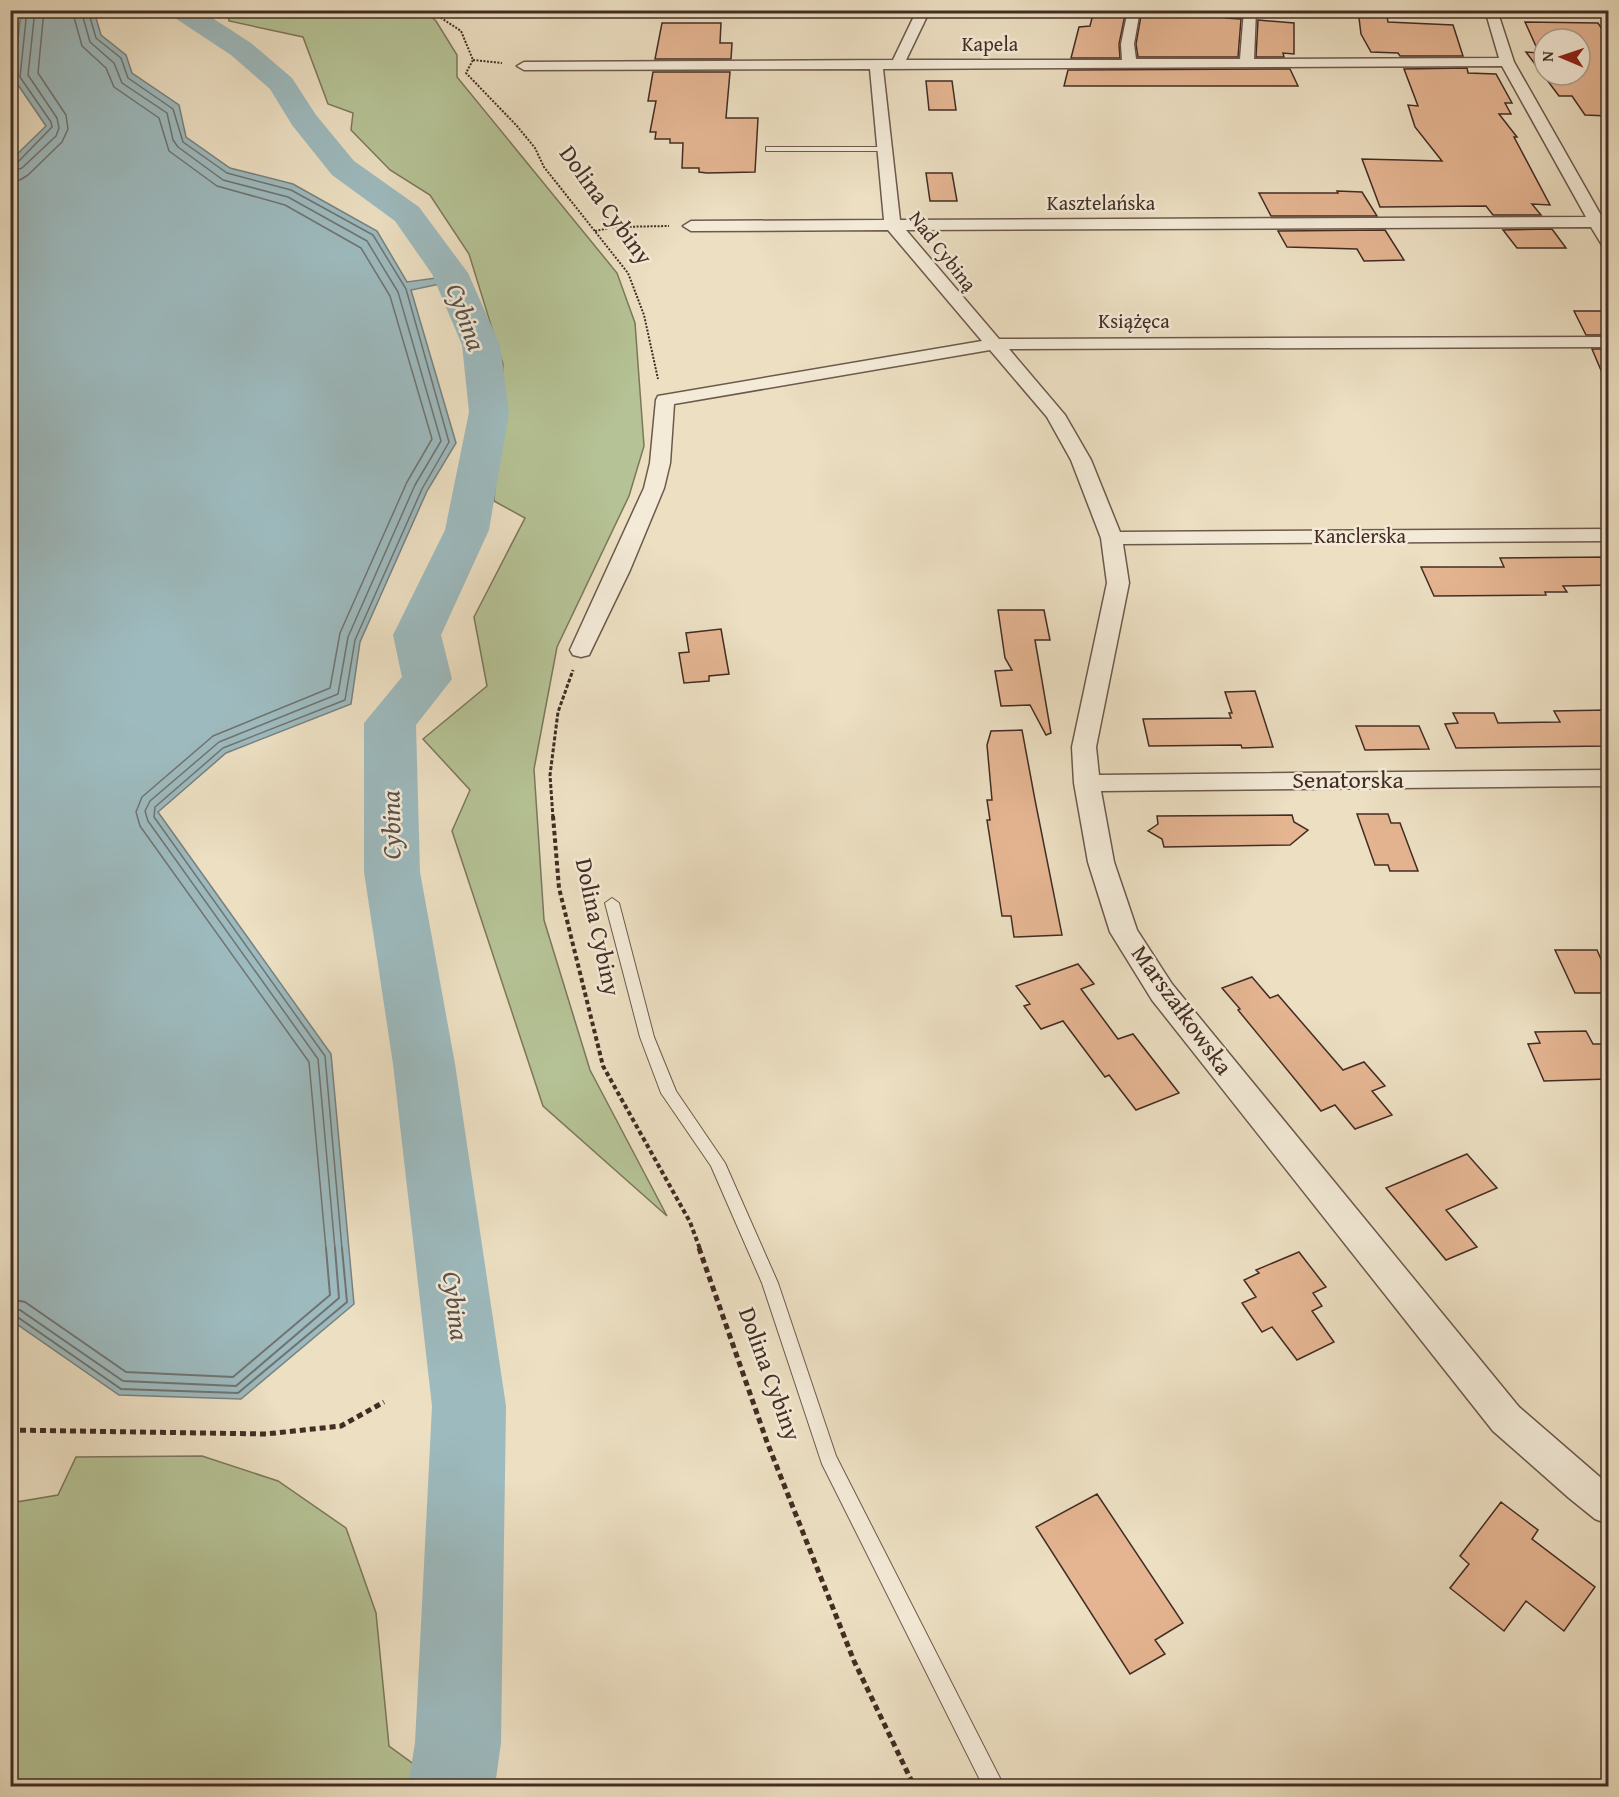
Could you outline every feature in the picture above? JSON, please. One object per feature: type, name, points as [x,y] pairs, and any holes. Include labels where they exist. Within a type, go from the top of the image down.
[{"type":"street","points":[[898,64],[924,10]]},
{"type":"street","points":[[1130,63],[1127,56],[1127,43],[1134,10]]},
{"type":"street","points":[[1247,63],[1250,10]]},
{"type":"street","points":[[1491,10],[1508,62],[1603,222],[1608,242]]},
{"type":"street","name":"Kapela","points":[[524,66],[1508,62]]},
{"type":"street","name":"Nad Cybiną","points":[[876,64],[892,224],[979,329],[995,344]]},
{"type":"street","name":"Kasztelańska","points":[[691,226],[1603,222]]},
{"type":"street","name":"Książęca","points":[[665,400],[995,344],[1608,342]]},
{"type":"street","name":"Marszałkowska","points":[[995,344],[1055,415],[1082,460],[1112,538],[1118,583],[1084,747],[1087,783],[1101,862],[1124,932],[1162,992],[1506,1419],[1608,1506]]},
{"type":"street","points":[[581,650],[620,570],[654,488],[660,463],[665,400]]},
{"type":"street","name":"Kanclerska","points":[[1112,538],[1608,535]]},
{"type":"street","name":"Senatorska","points":[[1087,783],[1608,778]]},
{"type":"lane","points":[[769,149],[884,149]]},
{"type":"lane","points":[[612,903],[647,1037],[669,1093],[717,1162],[770,1283],[828,1458],[994,1786]]},
{"type":"path","name":"Dolina Cybiny","points":[[429,10],[461,31],[473,60],[466,73],[523,133],[535,148],[544,167],[628,273],[644,315],[658,384],[665,400]]},
{"type":"path","points":[[473,60],[524,66]]},
{"type":"path","points":[[595,231],[615,227],[691,226]]},
{"type":"path","name":"Dolina Cybiny","points":[[581,650],[558,712],[550,775],[559,888],[603,1066],[690,1222],[766,1442],[854,1661],[914,1786]]},
{"type":"path","points":[[10,1430],[266,1434],[340,1426],[384,1402]]},
{"type":"green space","points":[[228,11],[425,11],[436,21],[457,55],[457,77],[617,273],[635,323],[644,446],[629,496],[557,647],[534,769],[544,920],[590,1070],[667,1216],[543,1106],[452,831],[470,790],[423,739],[487,686],[474,617],[525,518],[494,501],[503,364],[469,254],[430,195],[390,170],[351,130],[353,113],[328,104],[303,37],[229,21]]},
{"type":"green space","points":[[202,1456],[278,1481],[346,1528],[376,1613],[389,1746],[437,1781],[436,1786],[11,1786],[11,1503],[58,1495],[76,1457]]},
{"type":"water","points":[[21,11],[94,11],[101,35],[126,55],[132,73],[179,105],[186,137],[230,168],[293,184],[377,231],[407,282],[436,278],[440,284],[411,290],[456,443],[427,491],[360,642],[351,704],[226,753],[158,812],[331,1054],[354,1304],[241,1399],[119,1395],[11,1320],[10,161],[46,126],[14,79]]},
{"type":"building","points":[[1094,10],[1126,10],[1119,44],[1120,58],[1071,58],[1079,27],[1090,26]]},
{"type":"building","points":[[1142,10],[1227,10],[1226,18],[1241,19],[1238,57],[1138,57],[1136,44]]},
{"type":"building","points":[[1358,10],[1386,10],[1388,22],[1453,25],[1463,56],[1400,56],[1398,53],[1371,52],[1361,34]]},
{"type":"building","points":[[1258,20],[1294,23],[1294,54],[1283,53],[1284,57],[1256,57]]},
{"type":"building","points":[[1525,22],[1598,23],[1608,38],[1608,116],[1585,115],[1572,96],[1559,96],[1552,87],[1592,87],[1592,27],[1532,27],[1532,38]]},
{"type":"building","points":[[662,23],[721,23],[720,43],[732,43],[731,59],[655,59]]},
{"type":"building","points":[[1526,52],[1532,52],[1532,60]]},
{"type":"building","points":[[1467,68],[1468,73],[1496,74],[1512,103],[1505,103],[1511,114],[1499,114],[1517,137],[1514,137],[1550,205],[1532,204],[1541,215],[1493,215],[1486,206],[1380,207],[1362,159],[1442,161],[1415,127],[1408,105],[1418,106],[1404,69]]},
{"type":"building","points":[[1290,69],[1298,86],[1064,86],[1068,70]]},
{"type":"building","points":[[653,72],[730,72],[726,118],[758,118],[755,172],[707,173],[699,172],[699,168],[682,168],[683,143],[670,143],[670,139],[655,139],[656,132],[650,132],[656,101],[648,101]]},
{"type":"building","points":[[926,81],[952,81],[956,110],[929,110]]},
{"type":"building","points":[[926,173],[952,173],[957,201],[930,201]]},
{"type":"building","points":[[1337,191],[1362,192],[1377,216],[1271,216],[1259,193],[1338,193]]},
{"type":"building","points":[[1552,229],[1566,248],[1517,248],[1503,230]]},
{"type":"building","points":[[1385,230],[1404,260],[1364,261],[1357,249],[1287,247],[1278,231]]},
{"type":"building","points":[[1574,311],[1608,311],[1608,335],[1586,335]]},
{"type":"building","points":[[1592,349],[1608,349],[1608,387]]},
{"type":"building","points":[[1608,557],[1608,585],[1563,586],[1567,592],[1545,592],[1546,595],[1434,596],[1421,567],[1504,567],[1500,558]]},
{"type":"building","points":[[998,610],[1044,610],[1050,640],[1035,640],[1051,733],[1046,735],[1030,705],[1001,706],[995,671],[1012,670],[1005,658]]},
{"type":"building","points":[[721,629],[729,674],[709,676],[709,681],[684,683],[679,653],[689,652],[686,633]]},
{"type":"building","points":[[1255,691],[1273,747],[1149,746],[1143,719],[1231,718],[1229,713],[1232,713],[1225,692]]},
{"type":"building","points":[[1608,710],[1608,746],[1456,748],[1445,724],[1458,723],[1453,713],[1494,713],[1498,723],[1560,722],[1554,711]]},
{"type":"building","points":[[1356,726],[1419,726],[1429,749],[1365,750]]},
{"type":"building","points":[[1022,730],[1062,935],[1014,937],[1011,916],[1002,916],[987,820],[990,820],[987,800],[992,800],[987,745],[991,731]]},
{"type":"building","points":[[1357,814],[1388,814],[1391,823],[1400,823],[1418,871],[1390,871],[1388,865],[1375,865]]},
{"type":"building","points":[[1292,815],[1294,822],[1308,830],[1290,845],[1164,847],[1162,839],[1148,831],[1158,824],[1157,816]]},
{"type":"building","points":[[1555,950],[1597,950],[1608,975],[1608,993],[1575,993]]},
{"type":"building","points":[[1078,964],[1094,984],[1081,989],[1118,1039],[1133,1034],[1179,1093],[1136,1110],[1109,1075],[1105,1077],[1063,1021],[1041,1029],[1024,1006],[1030,1004],[1016,986]]},
{"type":"building","points":[[1252,977],[1270,998],[1278,995],[1343,1070],[1364,1062],[1385,1086],[1372,1091],[1392,1115],[1355,1129],[1335,1105],[1321,1111],[1222,988]]},
{"type":"building","points":[[1586,1031],[1593,1044],[1608,1044],[1608,1079],[1544,1081],[1528,1044],[1540,1043],[1535,1032]]},
{"type":"building","points":[[1467,1154],[1497,1188],[1446,1210],[1477,1247],[1446,1260],[1386,1188]]},
{"type":"building","points":[[1299,1252],[1326,1287],[1313,1293],[1322,1306],[1312,1311],[1334,1342],[1297,1360],[1272,1327],[1262,1332],[1242,1303],[1256,1297],[1244,1280],[1259,1273],[1256,1270]]},
{"type":"building","points":[[1097,1494],[1183,1623],[1155,1640],[1165,1654],[1130,1674],[1036,1527]]},
{"type":"building","points":[[1501,1502],[1538,1530],[1532,1539],[1595,1587],[1564,1631],[1526,1601],[1504,1631],[1450,1588],[1469,1564],[1460,1556]]},
{"type":"waterway","name":"Cybina","points":[[181,10],[241,49],[282,84],[303,119],[343,168],[407,214],[450,273],[481,345],[489,412],[467,530],[417,635],[427,679],[390,723],[392,872],[424,1064],[469,1406],[458,1743],[452,1786]]}]
